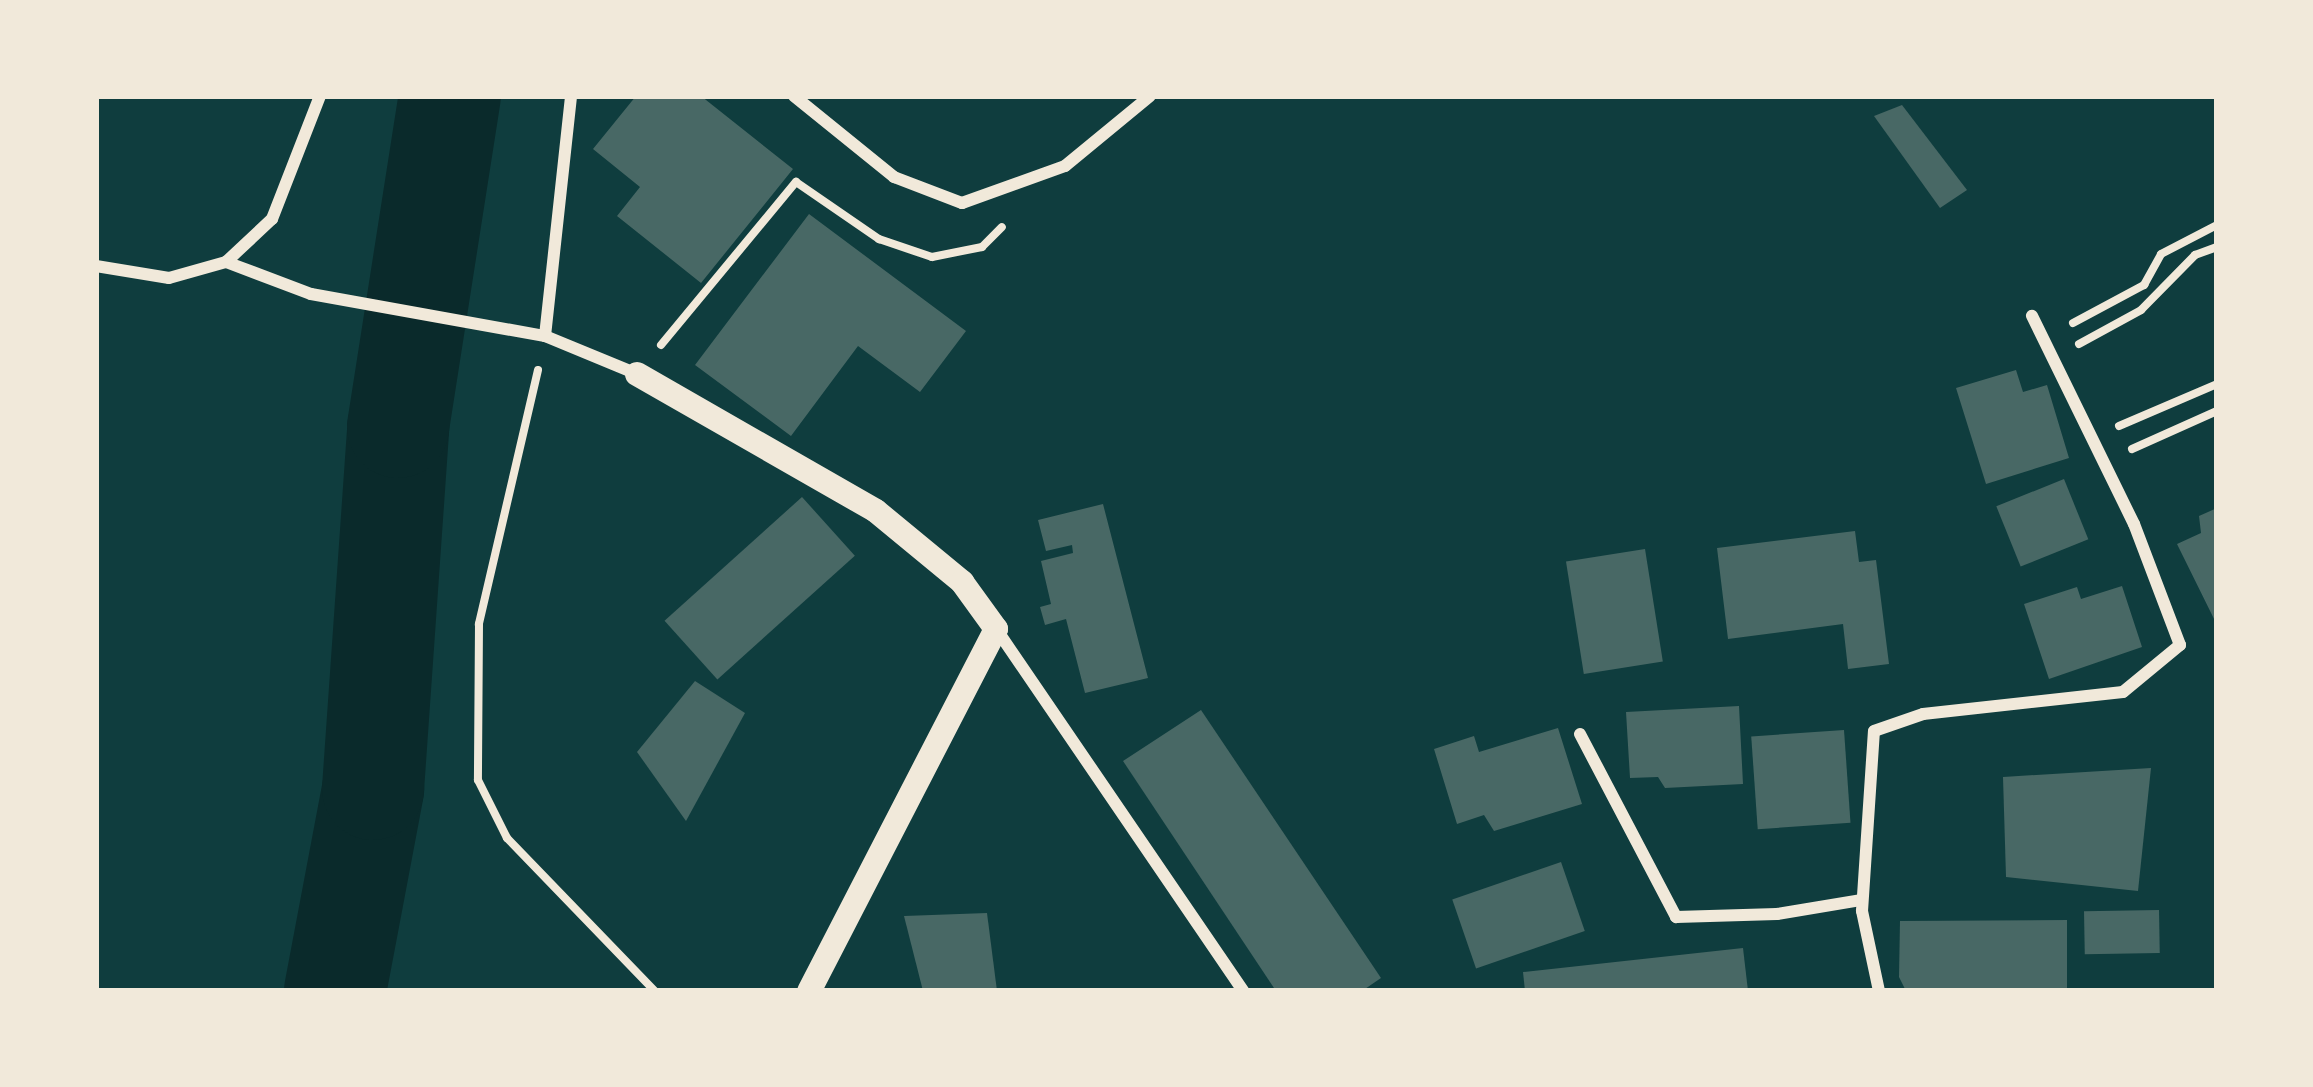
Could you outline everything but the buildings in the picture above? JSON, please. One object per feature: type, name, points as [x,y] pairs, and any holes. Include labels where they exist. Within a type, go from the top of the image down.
[{"type":"main road","points":[[638,374],[876,511],[962,582],[996,628],[809,991]]},
{"type":"street","points":[[96,266],[169,278],[226,262],[272,219],[320,96]]},
{"type":"street","points":[[545,336],[571,96]]},
{"type":"street","points":[[794,96],[855,149],[929,195],[962,203],[1065,166],[1150,96]]},
{"type":"street","points":[[226,262],[311,295],[545,336],[638,374]]},
{"type":"street","points":[[1880,991],[1862,900],[1874,731],[1923,714],[2123,692],[2180,645],[2103,461],[2032,316]]},
{"type":"street","points":[[996,628],[1243,991]]},
{"type":"street","points":[[1580,734],[1676,917],[1777,914],[1862,900]]},
{"type":"path","points":[[638,374],[796,182],[879,239],[932,257],[982,247],[1016,214]]},
{"type":"path","points":[[2042,337],[2144,285],[2162,254],[2217,225]]},
{"type":"path","points":[[2053,358],[2141,310],[2194,255],[2217,247]]},
{"type":"path","points":[[545,336],[478,624],[478,780],[507,838],[655,991]]},
{"type":"path","points":[[2092,438],[2217,384]]},
{"type":"path","points":[[2103,461],[2217,411]]},
{"type":"waterway","points":[[335,991],[373,789],[398,427],[450,96]]}]
